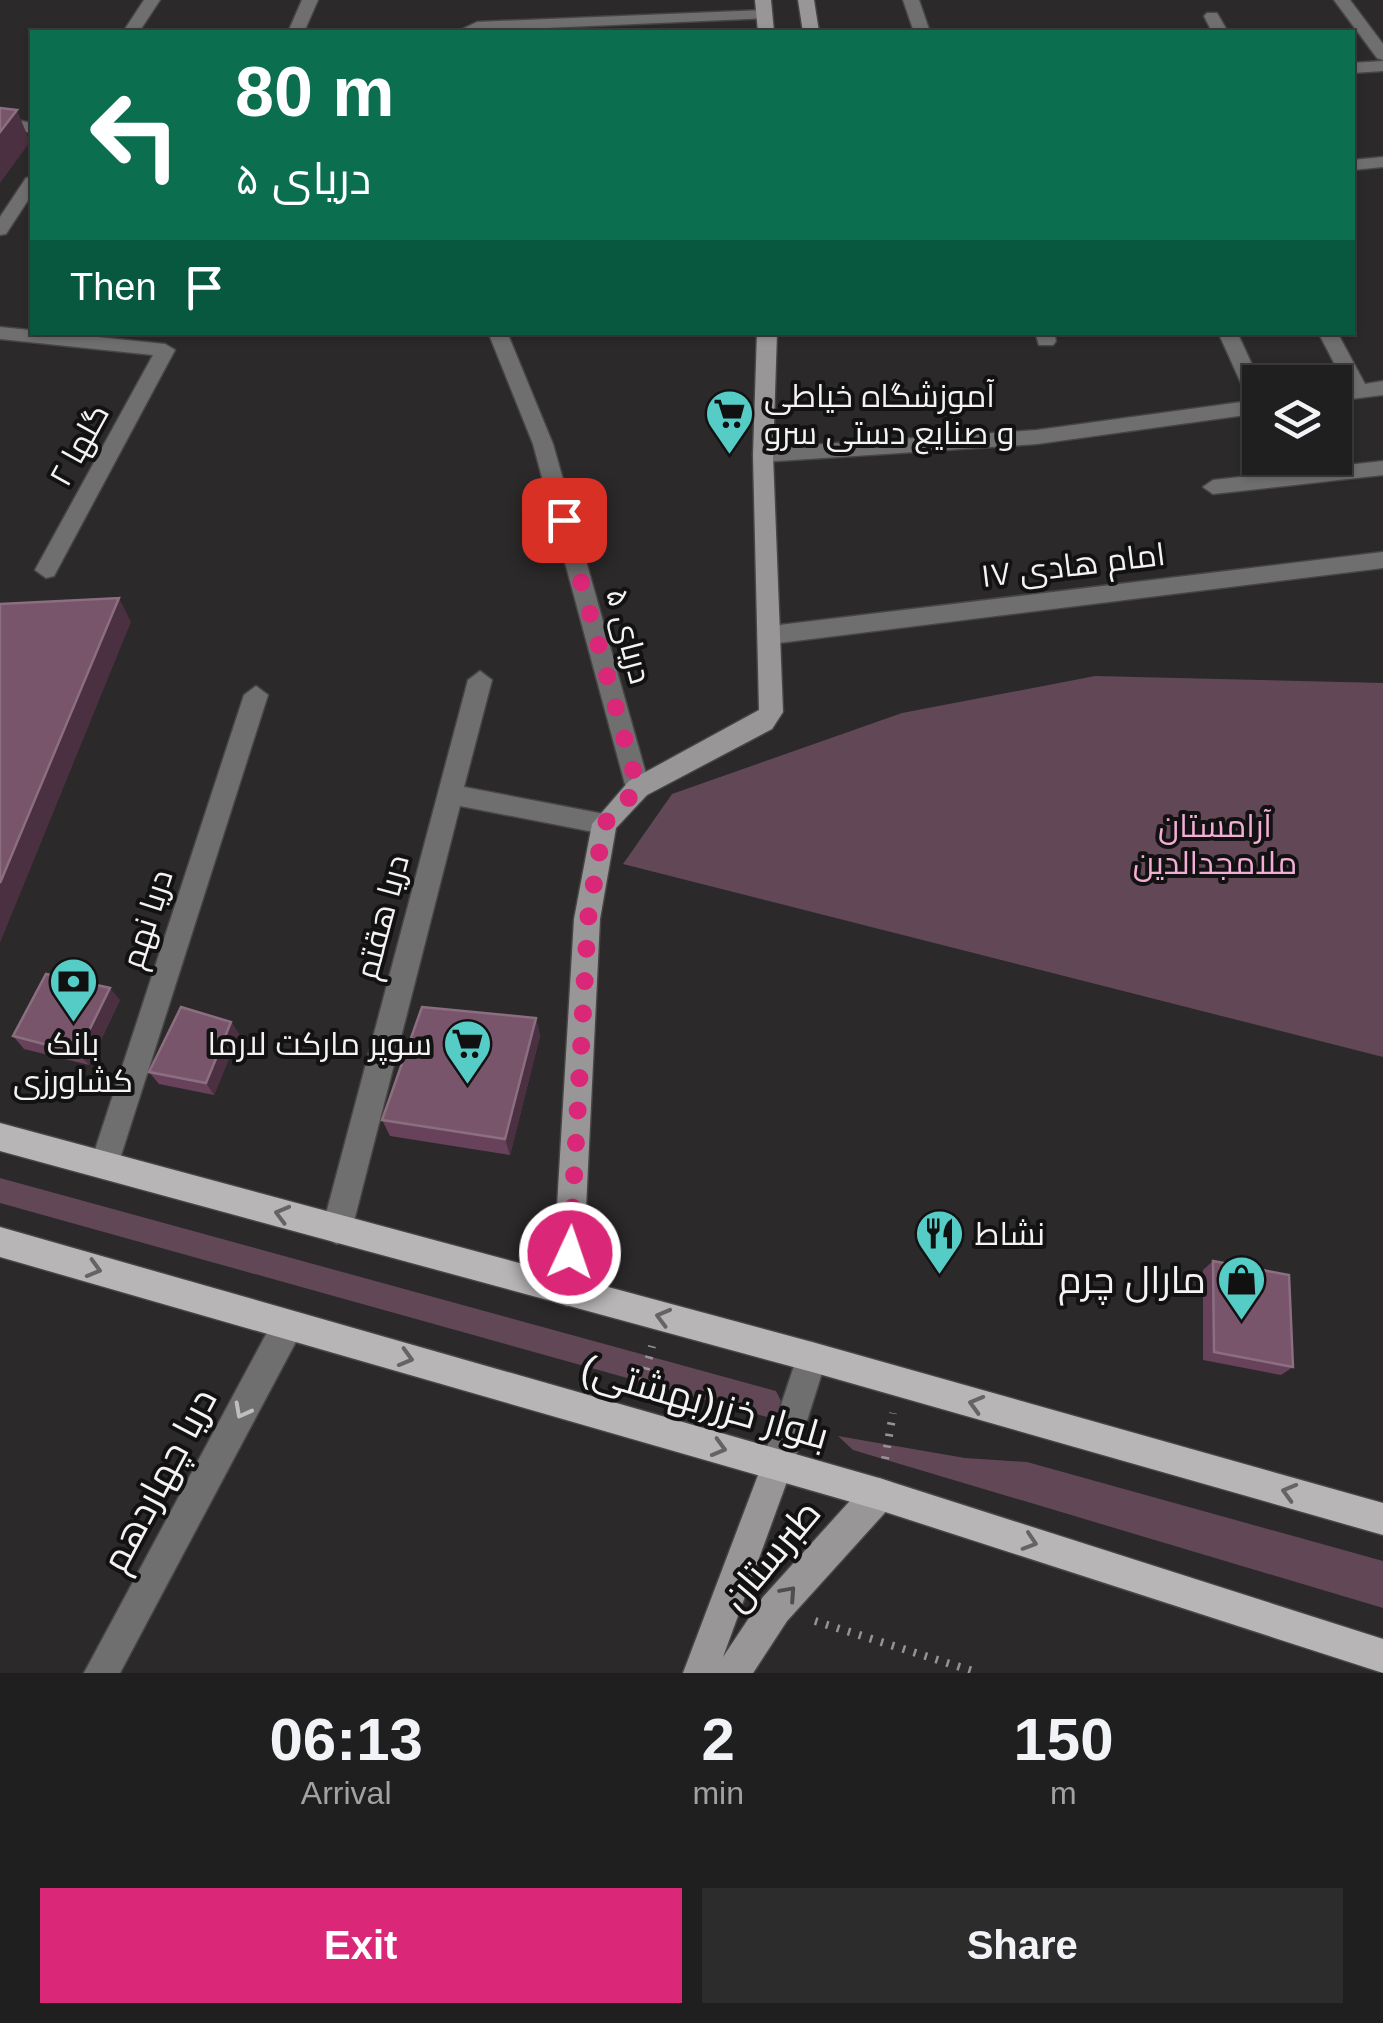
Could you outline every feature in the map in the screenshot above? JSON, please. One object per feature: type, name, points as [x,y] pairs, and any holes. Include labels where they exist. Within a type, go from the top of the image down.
[{"type":"main road","points":[[806,0],[811,30]]},
{"type":"main road","points":[[568,1290],[588,919],[604,824],[638,788],[764,722],[771,712],[763,455],[767,335]]},
{"type":"main road","name":"بلوار خزر(بهشتی)","points":[[0,1137],[812,1357],[1383,1519]]},
{"type":"main road","name":"بلوار خزر(بهشتی)","points":[[0,1242],[878,1494],[1383,1656]]},
{"type":"main road","name":"طبرستان","points":[[700,1673],[777,1464]]},
{"type":"main road","name":"طبرستان","points":[[733,1673],[775,1609],[878,1494]]},
{"type":"street","points":[[132,30],[152,0]]},
{"type":"street","points":[[297,30],[310,0]]},
{"type":"street","points":[[911,0],[921,30]]},
{"type":"street","points":[[1342,0],[1383,55]]},
{"type":"street","points":[[469,30],[612,27],[764,16]]},
{"type":"street","points":[[1212,16],[1219,30]]},
{"type":"street","points":[[1355,68],[1383,66]]},
{"type":"street","points":[[0,122],[30,128]]},
{"type":"street","points":[[1355,166],[1383,162]]},
{"type":"street","points":[[0,230],[30,185]]},
{"type":"street","points":[[0,334],[80,337]]},
{"type":"street","name":"دریای ۵","points":[[498,335],[543,444],[638,788]]},
{"type":"street","points":[[1228,335],[1242,365]]},
{"type":"street","points":[[1329,335],[1358,390]]},
{"type":"street","name":"گلها ۲","points":[[46,570],[165,350],[80,337]]},
{"type":"street","points":[[1352,391],[1383,388]]},
{"type":"street","points":[[763,455],[1037,437],[1242,408]]},
{"type":"street","points":[[1213,487],[1383,468]]},
{"type":"street","name":"امام هادی ۱۷","points":[[771,635],[1383,560]]},
{"type":"street","name":"دریا هقتم","points":[[337,1228],[480,680]]},
{"type":"street","name":"دریا نهم","points":[[104,1165],[256,694]]},
{"type":"street","points":[[450,794],[604,824]]},
{"type":"street","name":"دریا چهاردهم","points":[[101,1673],[288,1324]]},
{"type":"street","points":[[777,1464],[812,1357]]},
{"type":"path","points":[[631,1422],[661,1316]]},
{"type":"path","points":[[878,1494],[898,1382]]},
{"type":"path","points":[[775,1609],[979,1673]]},
{"type":"green space","name":"آرامستان ملامجدالدین","points":[[1095,676],[1383,683],[1383,1057],[623,864],[672,794],[902,713]]},
{"type":"green space","points":[[0,1178],[776,1391],[781,1401],[778,1414],[767,1417],[0,1203]]},
{"type":"green space","points":[[838,1436],[965,1458],[1027,1462],[1383,1561],[1383,1608],[853,1450]]},
{"type":"building","points":[[0,108],[17,110],[0,132]]},
{"type":"building","points":[[119,598],[0,883],[0,604]]},
{"type":"building","name":"بانک کشاورزی","points":[[46,974],[110,988],[78,1053],[13,1036]]},
{"type":"building","points":[[181,1007],[231,1022],[206,1083],[149,1072]]},
{"type":"building","name":"سوپر مارکت لارما","points":[[422,1007],[536,1018],[505,1139],[382,1120]]},
{"type":"building","name":"مارال چرم","points":[[1213,1261],[1289,1275],[1293,1367],[1214,1352]]},
{"type":"place","name":"آموزشگاه خیاطی و صنایع دستی سرو","points":[[729,456]]},
{"type":"place","name":"بانک کشاورزی","points":[[73,1024]]},
{"type":"place","name":"سوپر مارکت لارما","points":[[467,1086]]},
{"type":"place","name":"نشاط","points":[[940,1276]]},
{"type":"place","name":"مارال چرم","points":[[1241,1322]]},
{"type":"route","points":[[564,520],[638,788],[604,824],[588,919],[570,1253]]}]
